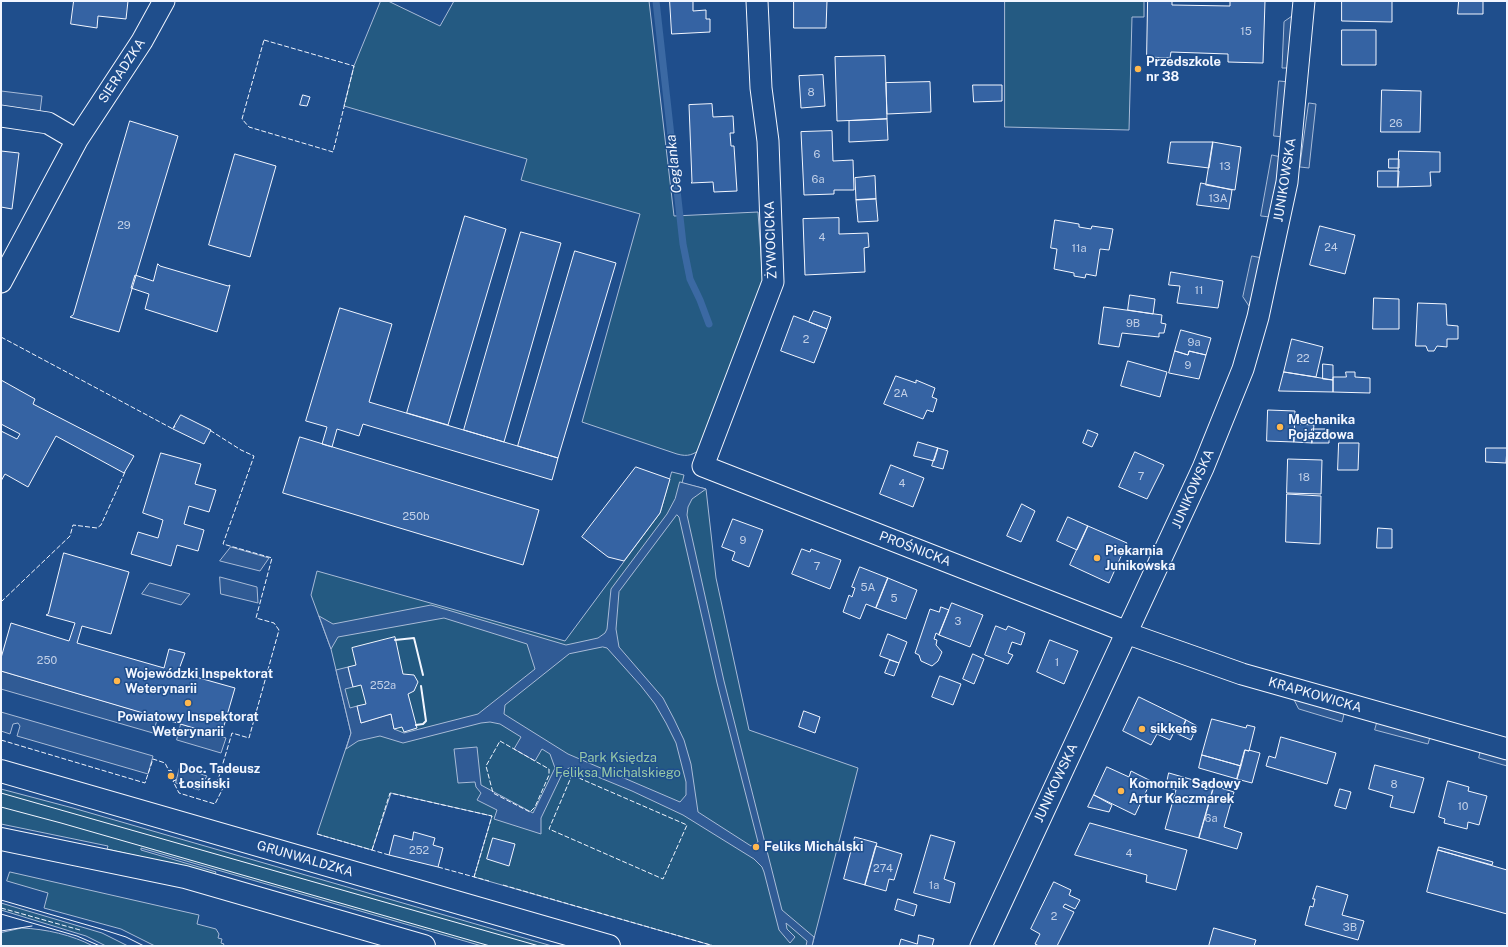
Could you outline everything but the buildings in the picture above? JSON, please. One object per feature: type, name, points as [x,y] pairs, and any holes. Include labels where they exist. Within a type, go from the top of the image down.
[{"type":"street","name":"SIERADZKA","points":[[1,282],[77,140],[142,41],[164,1]]},
{"type":"street","name":"ŻYWOCICKA","points":[[703,466],[773,282],[768,141],[761,88],[757,1]]},
{"type":"street","name":"JUNIKOWSKA","points":[[981,946],[1203,468],[1243,369],[1258,317],[1289,170],[1304,1]]},
{"type":"street","points":[[1,116],[48,123],[77,140]]},
{"type":"street","name":"PROŚNICKA","points":[[703,466],[1117,628],[1126,634]]},
{"type":"street","name":"KRAPKOWICKA","points":[[1126,634],[1242,674],[1507,749]]},
{"type":"street","name":"GRUNWALDZKA","points":[[1,771],[609,946]]},
{"type":"street","points":[[1,839],[185,877],[424,946]]},
{"type":"green space","points":[[381,1],[388,1],[440,26],[454,1],[649,1],[674,216],[758,212],[763,284],[702,448],[693,454],[677,454],[582,422],[640,214],[521,180],[527,159],[344,106],[354,66]]},
{"type":"green space","points":[[1005,1],[1144,1],[1144,17],[1132,17],[1129,130],[1005,127]]},
{"type":"green space","name":"Park Księdza Feliksa Michalskiego","points":[[672,472],[684,475],[682,483],[706,489],[716,578],[749,730],[858,768],[812,946],[714,946],[474,877],[492,816],[391,793],[372,850],[317,834],[351,733],[331,649],[311,595],[317,571],[565,641],[660,513]]},
{"type":"green space","points":[[1,789],[73,808],[552,946],[482,946],[141,848],[141,850],[216,872],[215,874],[107,849],[108,846],[1,824]]},
{"type":"green space","points":[[10,872],[199,915],[197,924],[216,929],[219,934],[218,938],[222,939],[221,943],[224,944],[223,946],[155,946],[121,929],[44,908],[48,893],[7,881]]},
{"type":"green space","points":[[1,903],[102,933],[128,946],[106,946],[86,936],[1,910]]},
{"type":"green space","points":[[22,928],[59,933],[93,946],[1,946],[1,933]]},
{"type":"shaded area","points":[[1294,15],[1290,68],[1282,68],[1284,22]]},
{"type":"shaded area","points":[[1279,81],[1290,82],[1284,137],[1274,136]]},
{"type":"shaded area","points":[[1,91],[42,96],[40,112],[1,106]]},
{"type":"shaded area","points":[[1309,103],[1316,104],[1309,168],[1300,167]]},
{"type":"shaded area","points":[[1272,155],[1281,157],[1270,217],[1261,216]]},
{"type":"shaded area","points":[[1252,256],[1262,258],[1249,306],[1243,297]]},
{"type":"shaded area","points":[[680,482],[706,489],[692,499],[688,507],[687,515],[724,681],[782,910],[814,937],[812,946],[806,946],[807,941],[786,923],[787,929],[795,937],[790,943],[779,930],[764,872],[762,867],[754,859],[683,815],[632,791],[581,770],[578,777],[572,775],[575,768],[572,766],[563,772],[541,818],[541,834],[494,819],[497,810],[477,800],[481,793],[476,787],[475,782],[458,783],[454,749],[477,747],[481,785],[533,813],[555,768],[550,754],[542,749],[535,761],[514,749],[521,737],[500,724],[490,722],[481,723],[403,743],[380,736],[358,741],[346,749],[351,733],[336,670],[348,667],[353,687],[345,689],[350,708],[357,706],[361,723],[391,714],[394,729],[404,733],[478,714],[535,669],[527,644],[444,618],[338,637],[331,649],[319,616],[333,624],[431,605],[566,645],[598,638],[605,633],[607,629],[611,589],[667,514],[675,499]],"holes":[[[677,515],[679,517],[717,683],[758,842],[751,846],[698,812],[691,764],[684,740],[674,719],[663,698],[619,647],[616,629],[619,592]],[[603,647],[607,648],[655,704],[676,743],[686,782],[686,795],[680,802],[568,754],[504,714],[505,705],[569,654]]]},
{"type":"shaded area","points":[[231,547],[269,558],[260,571],[220,561]]},
{"type":"shaded area","points":[[220,577],[257,587],[258,603],[221,594]]},
{"type":"shaded area","points":[[150,583],[190,594],[181,605],[142,594]]},
{"type":"shaded area","points":[[1,671],[158,717],[153,733],[1,689]]},
{"type":"shaded area","points":[[1294,699],[1344,714],[1342,722],[1299,709]]},
{"type":"shaded area","points":[[1,712],[153,756],[148,774],[17,736],[20,726],[18,723],[13,724],[10,734],[1,731]]},
{"type":"shaded area","points":[[1377,723],[1430,737],[1428,744],[1375,730]]},
{"type":"shaded area","points":[[181,724],[226,738],[221,753],[177,740]]},
{"type":"shaded area","points":[[1481,750],[1507,758],[1507,766],[1479,758]]},
{"type":"shaded area","points":[[180,767],[207,776],[199,790],[176,783]]},
{"type":"waterway","name":"Ceglanka","points":[[656,1],[683,244],[690,279],[709,324]]},
{"type":"tram line","points":[[1,793],[539,946]]},
{"type":"tram line","points":[[1,807],[490,946]]},
{"type":"tram line","points":[[1,900],[126,937],[144,946]]},
{"type":"tram line","points":[[1,914],[77,936],[100,946]]},
{"type":"tram line","points":[[1,931],[32,926]]},
{"type":"fence","points":[[264,40],[354,66],[333,152],[249,127],[242,119],[264,40]]},
{"type":"fence","points":[[1,337],[173,429],[175,426]]},
{"type":"fence","points":[[1,740],[145,783],[153,759],[165,763],[169,771],[171,770],[176,780],[173,781],[179,793],[215,804],[226,782],[218,780],[232,733],[249,738],[279,630],[274,623],[256,618],[272,558],[223,544],[254,456],[241,450],[208,429]]},
{"type":"fence","points":[[1,602],[70,536],[73,525],[97,528],[101,525],[125,472]]},
{"type":"fence","points":[[500,741],[549,769],[549,775],[535,807],[530,812],[493,793],[486,766],[500,741]]},
{"type":"fence","points":[[572,775],[687,825],[663,879],[549,829],[572,775]]},
{"type":"fence","points":[[372,850],[390,793],[492,816],[474,877]]},
{"type":"fence","points":[[317,834],[389,855]]},
{"type":"fence","points":[[438,867],[489,881]]},
{"type":"fence","points":[[503,885],[714,946]]},
{"type":"fence","points":[[1,908],[80,930]]},
{"type":"wall","points":[[395,640],[414,638],[423,675]]},
{"type":"wall","points":[[416,725],[423,724],[426,721],[421,686]]},
{"type":"place","name":"Przedszkole nr 38","points":[[1138,69]]},
{"type":"place","name":"Mechanika Pojazdowa","points":[[1280,427]]},
{"type":"place","name":"Piekarnia Junikowska","points":[[1097,558]]},
{"type":"place","name":"Wojewódzki Inspektorat Weterynarii","points":[[117,681]]},
{"type":"place","name":"Powiatowy Inspektorat Weterynarii","points":[[188,703]]},
{"type":"place","name":"sikkens","points":[[1142,729]]},
{"type":"place","name":"Doc. Tadeusz Łosiński","points":[[171,776]]},
{"type":"place","name":"Komornik Sądowy Artur Kaczmarek","points":[[1121,791]]},
{"type":"place","name":"Feliks Michalski","points":[[756,847]]}]
